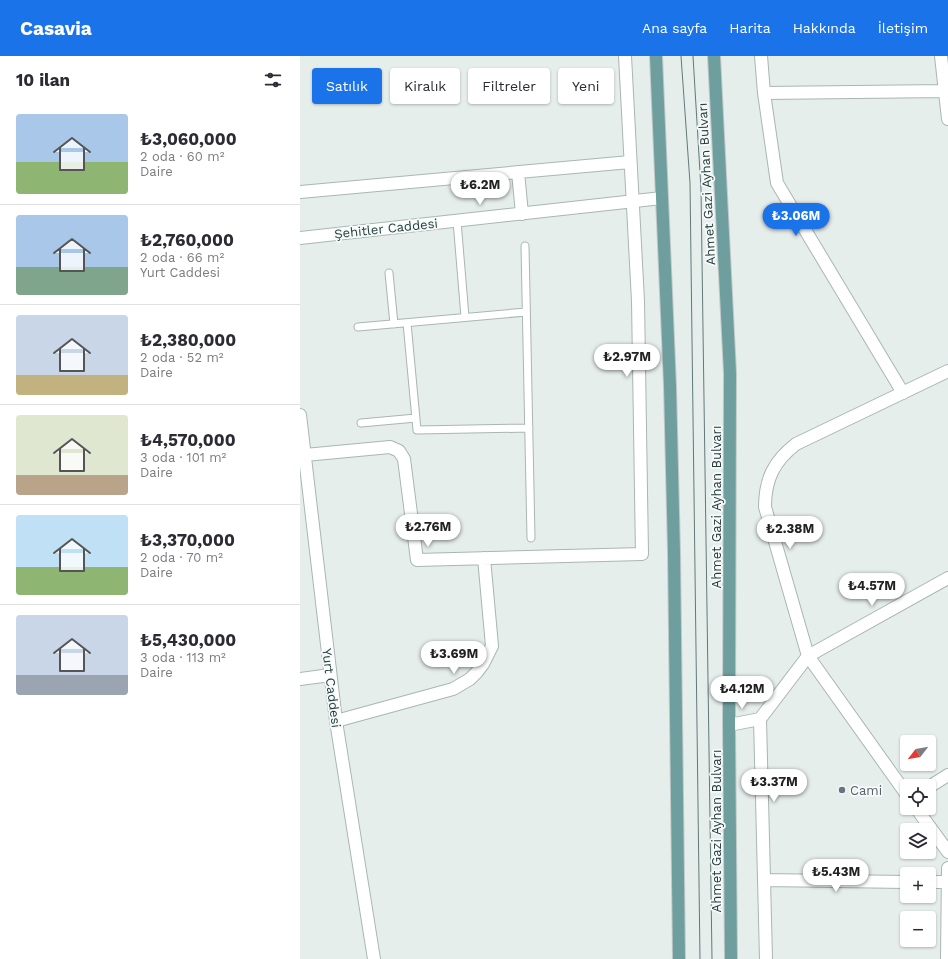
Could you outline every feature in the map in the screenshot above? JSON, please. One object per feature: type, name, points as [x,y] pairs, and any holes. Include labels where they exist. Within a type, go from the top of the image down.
[{"type":"main road","points":[[656,56],[670,386],[679,959]]},
{"type":"main road","name":"Ahmet Gazi Ayhan Bulvarı","points":[[714,56],[730,373],[729,725],[731,959]]},
{"type":"street","points":[[305,455],[390,447],[402,455],[404,459],[417,560],[642,554],[638,302],[625,56]]},
{"type":"street","points":[[761,56],[764,93],[778,183],[903,393]]},
{"type":"street","points":[[941,56],[948,119]]},
{"type":"street","points":[[764,93],[945,91]]},
{"type":"street","points":[[300,192],[630,162]]},
{"type":"street","points":[[518,172],[522,214]]},
{"type":"street","name":"Şehitler Caddesi","points":[[300,238],[662,198]]},
{"type":"street","points":[[900,785],[808,656],[765,507],[766,486],[780,459],[796,444],[948,371]]},
{"type":"street","name":"Yurt Caddesi","points":[[300,415],[336,721],[374,959]]},
{"type":"street","points":[[336,721],[453,689],[470,679],[477,672],[492,646],[484,558]]},
{"type":"street","points":[[766,959],[760,719],[808,656],[948,578]]},
{"type":"street","points":[[300,679],[330,675]]},
{"type":"street","points":[[729,725],[760,719]]},
{"type":"street","points":[[936,783],[948,775]]},
{"type":"street","points":[[921,815],[948,852]]},
{"type":"street","points":[[947,959],[948,868]]},
{"type":"street","points":[[764,880],[900,882]]},
{"type":"street","points":[[936,882],[948,882]]},
{"type":"lane","points":[[457,221],[465,317]]},
{"type":"lane","points":[[525,246],[531,538]]},
{"type":"lane","points":[[389,273],[394,324]]},
{"type":"lane","points":[[358,327],[526,312]]},
{"type":"lane","points":[[407,323],[417,430],[529,428]]},
{"type":"lane","points":[[361,422],[416,418]]},
{"type":"tram line","points":[[681,56],[690,183],[700,959]]},
{"type":"tram line","points":[[693,56],[701,189],[712,959]]},
{"type":"place","name":"Cami","points":[[842,790]]}]
